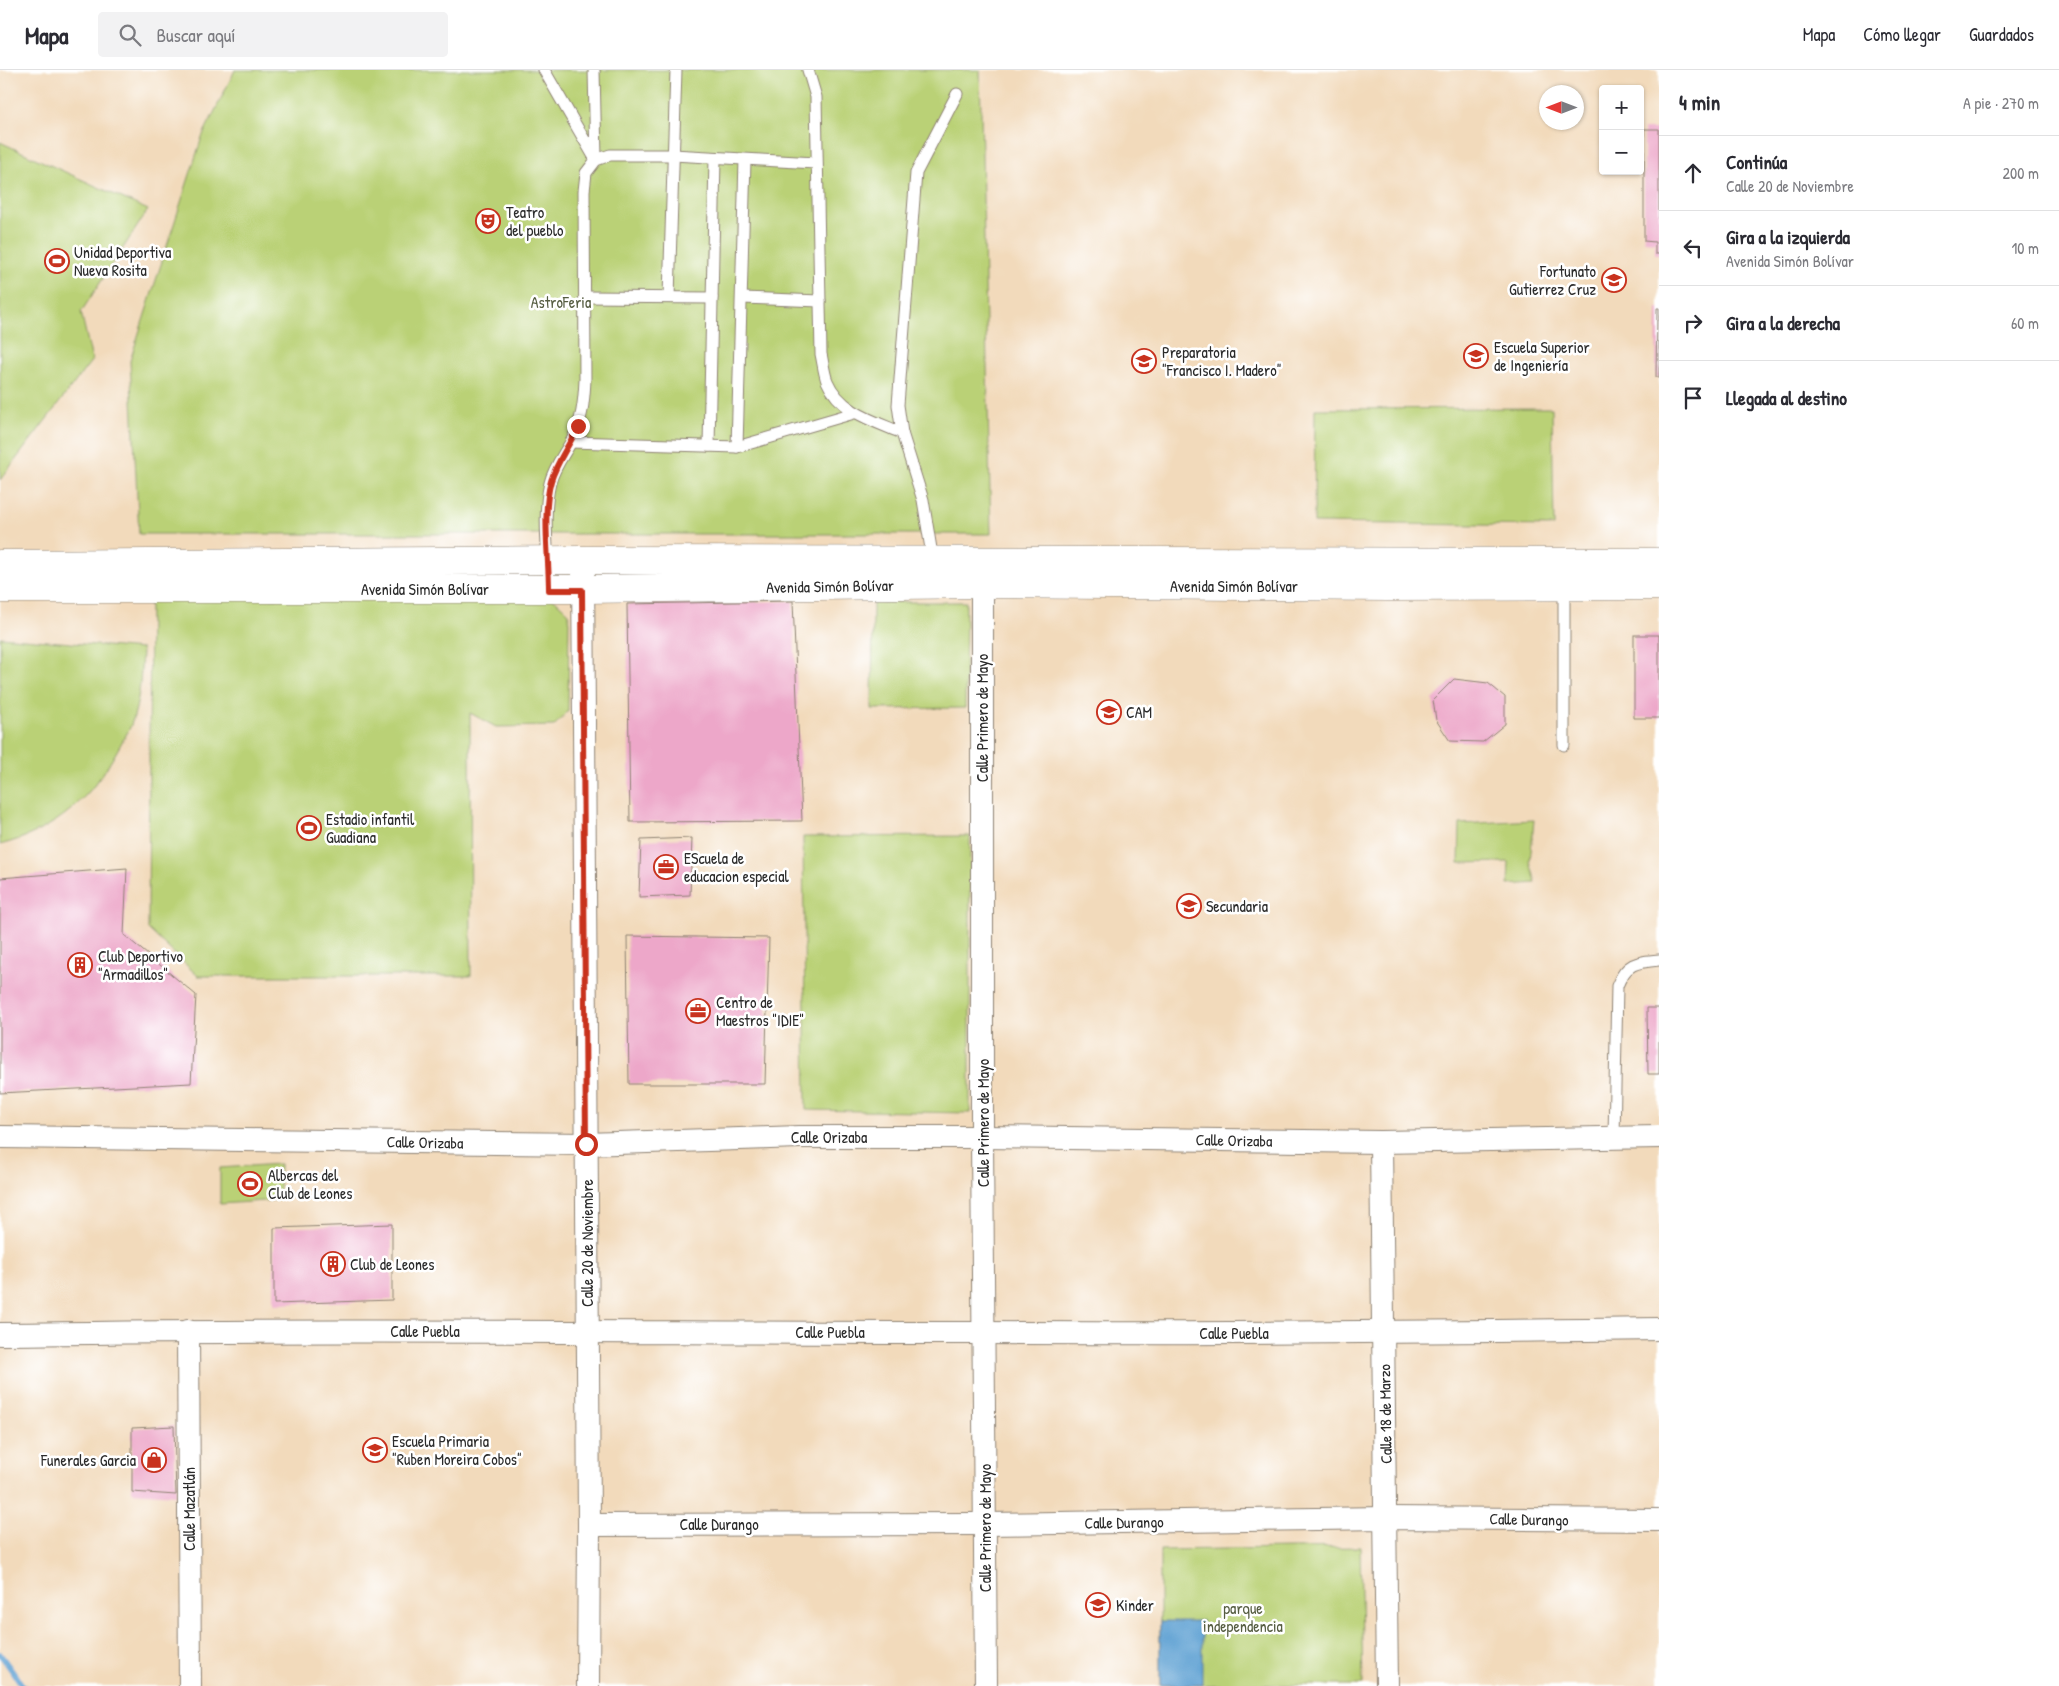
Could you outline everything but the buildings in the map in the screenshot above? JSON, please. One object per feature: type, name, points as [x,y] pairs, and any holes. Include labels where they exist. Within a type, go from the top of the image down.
[{"type":"street","name":"Avenida Simón Bolívar","points":[[0,564],[583,560],[982,572],[1389,560],[1659,562]]},
{"type":"street","name":"Calle 20 de Noviembre","points":[[583,560],[589,1525],[588,1686]]},
{"type":"street","points":[[1389,560],[1389,587]]},
{"type":"street","name":"Avenida Simón Bolívar","points":[[0,589],[582,590],[936,572]]},
{"type":"street","name":"Avenida Simón Bolívar","points":[[982,572],[1389,587],[1659,586]]},
{"type":"street","name":"Calle Primero de Mayo","points":[[982,572],[982,1137],[986,1686]]},
{"type":"street","name":"Calle Orizaba","points":[[0,1137],[586,1144],[799,1137],[982,1137],[1381,1142],[1659,1137]]},
{"type":"street","name":"Calle 18 de Marzo","points":[[1381,1142],[1387,1686]]},
{"type":"street","name":"Calle Puebla","points":[[0,1334],[188,1331],[588,1330],[984,1334],[1659,1329]]},
{"type":"street","name":"Calle Mazatlán","points":[[188,1331],[190,1686]]},
{"type":"street","name":"Calle Durango","points":[[589,1525],[985,1524],[1386,1518],[1659,1520]]},
{"type":"lane","points":[[544,70],[596,160]]},
{"type":"lane","points":[[594,70],[596,160]]},
{"type":"lane","points":[[669,298],[676,70]]},
{"type":"lane","points":[[808,70],[816,97],[816,163],[822,354],[827,381],[838,399],[854,412],[902,433]]},
{"type":"lane","points":[[936,572],[923,500],[902,433],[898,405],[916,173],[956,94]]},
{"type":"lane","points":[[549,590],[547,500],[551,481],[559,460],[571,442],[578,426],[584,403],[584,191],[586,173],[596,160],[610,155],[816,163]]},
{"type":"lane","points":[[709,446],[715,158]]},
{"type":"lane","points":[[737,448],[746,160]]},
{"type":"lane","points":[[585,297],[712,298]]},
{"type":"lane","points":[[742,298],[820,301]]},
{"type":"lane","points":[[571,442],[737,448],[854,412]]},
{"type":"lane","points":[[1564,587],[1564,745]]},
{"type":"lane","points":[[1614,1138],[1617,986],[1621,975],[1629,966],[1640,962],[1659,960]]},
{"type":"green space","name":"AstroFeria","points":[[235,70],[980,70],[991,534],[139,534],[130,361],[202,137]]},
{"type":"green space","name":"Unidad Deportiva Nueva Rosita","points":[[0,142],[148,210],[81,312],[92,360],[0,480]]},
{"type":"green space","points":[[1552,408],[1554,526],[1314,523],[1315,409]]},
{"type":"green space","name":"Estadio infantil Guadiana","points":[[150,598],[553,598],[569,613],[568,711],[554,726],[496,727],[470,713],[471,976],[198,976],[148,929]]},
{"type":"green space","points":[[873,602],[966,602],[965,708],[872,709]]},
{"type":"green space","points":[[0,637],[142,649],[138,697],[131,725],[96,783],[83,798],[55,821],[39,831],[0,845]]},
{"type":"green space","points":[[1534,820],[1530,861],[1536,883],[1508,885],[1509,862],[1459,863],[1460,824]]},
{"type":"green space","points":[[970,836],[970,1113],[806,1110],[803,837]]},
{"type":"green space","name":"Albercas del Club de Leones","points":[[280,1164],[279,1200],[220,1204],[220,1168]]},
{"type":"green space","name":"parque independencia","points":[[1360,1547],[1363,1685],[1160,1685],[1160,1550]]},
{"type":"water","points":[[1160,1621],[1202,1621],[1202,1685],[1160,1685]]},
{"type":"waterway","points":[[0,1654],[23,1686]]},
{"type":"place","name":"Teatro del pueblo","points":[[488,221]]},
{"type":"place","name":"Unidad Deportiva Nueva Rosita","points":[[57,261]]},
{"type":"place","name":"Fortunato Gutierrez Cruz","points":[[1614,280]]},
{"type":"place","name":"Escuela Superior de Ingeniería","points":[[1476,356]]},
{"type":"place","name":"Preparatoria \"Francisco I. Madero\"","points":[[1144,361]]},
{"type":"place","name":"CAM","points":[[1109,712]]},
{"type":"place","name":"Estadio infantil Guadiana","points":[[309,828]]},
{"type":"place","name":"EScuela de educacion especial","points":[[666,867]]},
{"type":"place","name":"Secundaria","points":[[1189,906]]},
{"type":"place","name":"Club Deportivo \"Armadillos\"","points":[[80,965]]},
{"type":"place","name":"Centro de Maestros \"IDIE\"","points":[[698,1011]]},
{"type":"place","name":"Albercas del Club de Leones","points":[[250,1184]]},
{"type":"place","name":"Club de Leones","points":[[333,1264]]},
{"type":"place","name":"Escuela Primaria \"Ruben Moreira Cobos\"","points":[[375,1450]]},
{"type":"place","name":"Funerales Garcia","points":[[154,1460]]},
{"type":"place","name":"Kinder","points":[[1098,1605]]},
{"type":"route","points":[[578,426],[571,442],[559,460],[551,481],[547,500],[547,519],[549,590],[582,590],[586,1144]]}]
